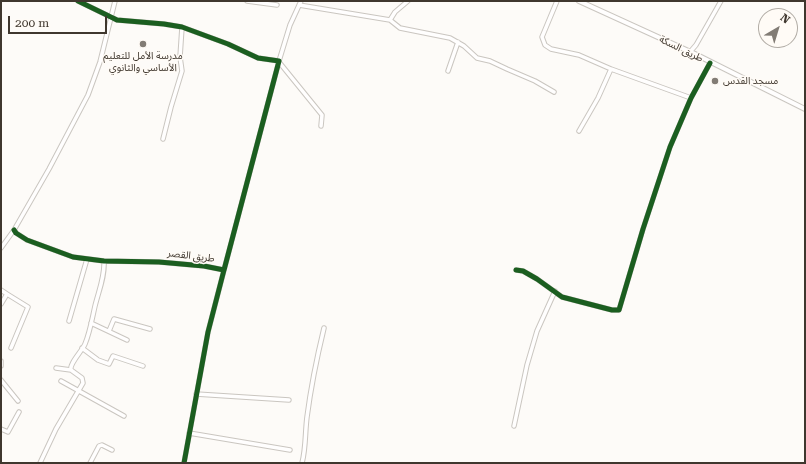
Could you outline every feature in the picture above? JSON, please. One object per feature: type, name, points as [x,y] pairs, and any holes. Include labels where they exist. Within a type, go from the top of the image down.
[{"type":"main road","name":"طريق السكة","points":[[579,1],[695,54],[710,63],[805,109]]},
{"type":"street","points":[[78,1],[112,18],[124,22],[164,24],[182,27],[228,44],[258,58],[279,61],[322,115],[321,126]]},
{"type":"street","points":[[1,248],[14,230],[50,169],[88,95],[100,62],[115,1]]},
{"type":"street","points":[[247,1],[277,5]]},
{"type":"street","points":[[224,270],[279,61],[290,25],[301,1]]},
{"type":"street","points":[[390,20],[395,12],[408,1]]},
{"type":"street","points":[[557,1],[542,37],[545,45],[551,49],[579,55],[612,69],[691,98]]},
{"type":"street","points":[[690,52],[696,45],[721,1]]},
{"type":"street","points":[[299,5],[390,20],[400,28],[445,36],[464,46],[477,58],[490,61],[554,92]]},
{"type":"street","points":[[163,139],[182,71],[180,57],[182,27]]},
{"type":"street","points":[[448,71],[458,42]]},
{"type":"street","points":[[695,54],[696,45]]},
{"type":"street","points":[[516,270],[523,271],[562,297],[612,310],[619,310],[643,229],[670,147],[691,98],[710,63]]},
{"type":"street","points":[[579,131],[598,98],[612,69]]},
{"type":"street","name":"طريق القصر","points":[[14,230],[27,240],[73,257],[104,261],[159,262],[204,266],[224,270],[208,332],[184,463]]},
{"type":"street","points":[[69,321],[87,259]]},
{"type":"street","points":[[70,370],[88,336],[104,276],[104,261]]},
{"type":"street","points":[[1,290],[28,307],[11,348]]},
{"type":"street","points":[[514,426],[527,365],[537,331],[555,291]]},
{"type":"street","points":[[1,304],[7,294]]},
{"type":"street","points":[[109,331],[114,319],[150,329]]},
{"type":"street","points":[[92,323],[127,340]]},
{"type":"street","points":[[302,463],[305,454],[306,427],[311,388],[324,328]]},
{"type":"street","points":[[82,348],[98,360],[109,364],[113,356],[143,366]]},
{"type":"street","points":[[1,361],[1,366]]},
{"type":"street","points":[[40,463],[56,429],[83,380],[70,370],[56,368]]},
{"type":"street","points":[[1,380],[18,401]]},
{"type":"street","points":[[61,381],[124,416]]},
{"type":"street","points":[[196,394],[289,400]]},
{"type":"street","points":[[1,429],[8,432],[19,412]]},
{"type":"street","points":[[189,433],[290,450]]},
{"type":"street","points":[[90,463],[99,446],[102,445],[112,450]]},
{"type":"cycle path","points":[[78,1],[117,20],[182,27],[228,44],[258,58],[279,61],[224,270]]},
{"type":"cycle path","points":[[516,270],[523,271],[537,279],[562,297],[612,310],[619,310],[643,229],[670,147],[691,98],[710,63]]},
{"type":"cycle path","points":[[14,230],[27,240],[73,257],[104,261],[159,262],[204,266],[224,270],[208,332],[184,463]]},
{"type":"place","name":"مدرسة الأمل للتعليم الأساسي والثانوي","points":[[143,44]]},
{"type":"place","name":"مسجد القدس","points":[[715,81]]}]
